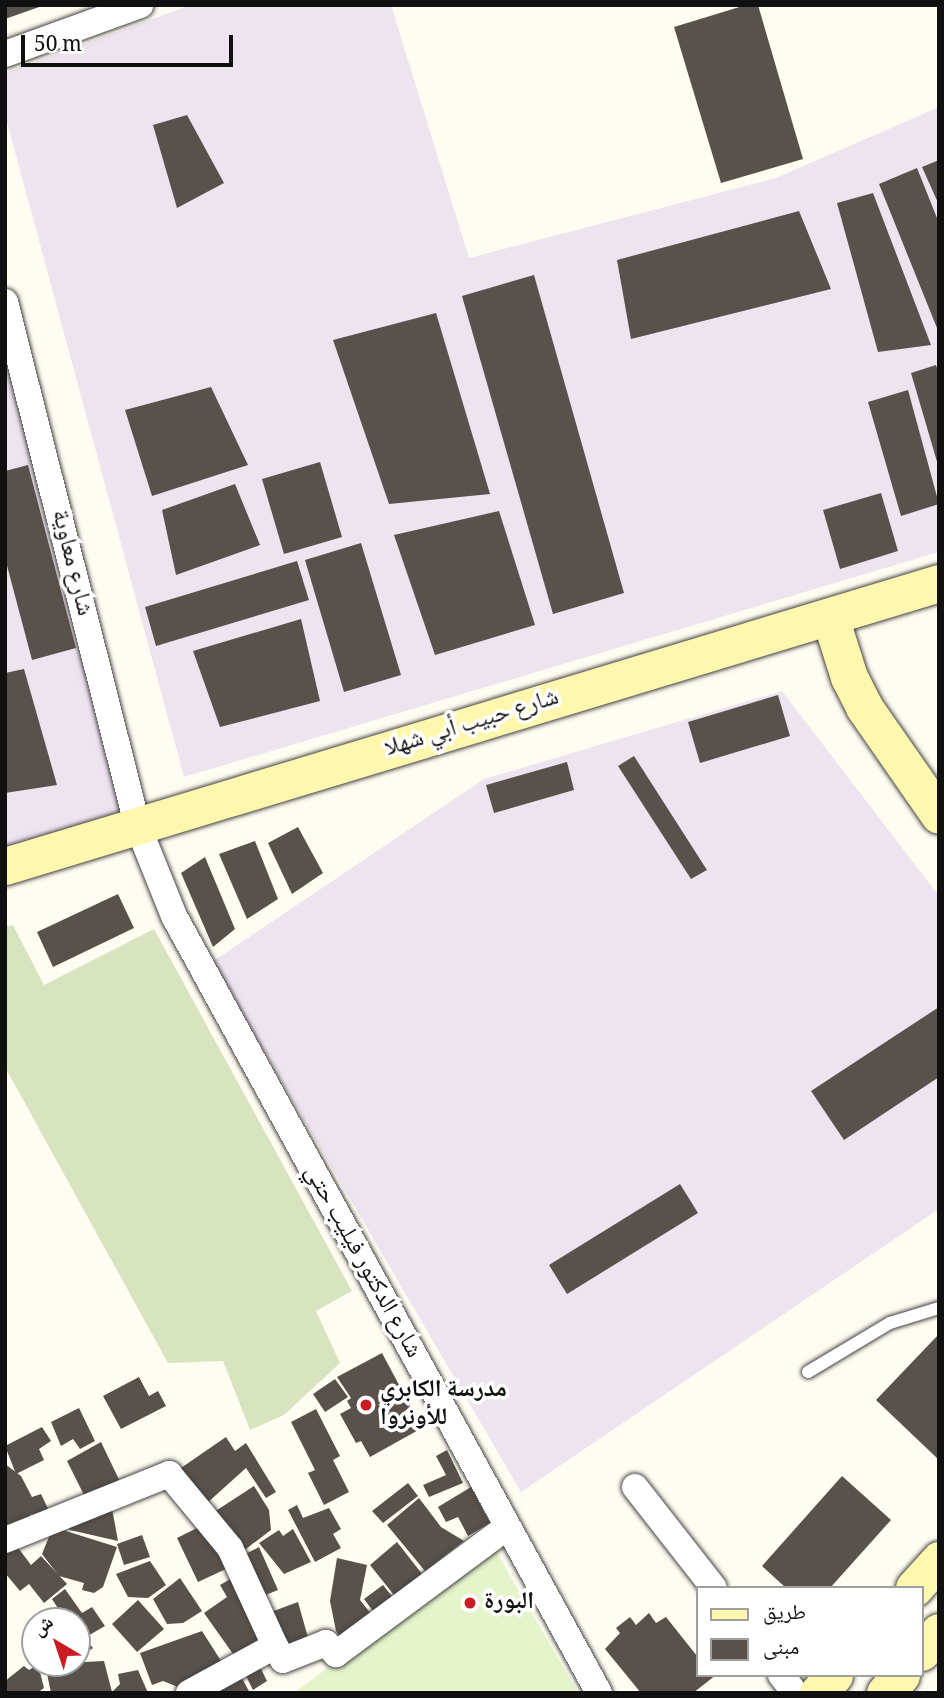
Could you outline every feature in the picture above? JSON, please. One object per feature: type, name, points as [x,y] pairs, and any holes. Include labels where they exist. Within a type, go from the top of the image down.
[{"type":"main road","name":"شارع حبيب أبي شهلا","points":[[5,866],[939,583]]},
{"type":"main road","points":[[830,617],[849,677],[864,707],[939,815]]},
{"type":"main road","points":[[916,1586],[939,1560]]},
{"type":"main road","points":[[923,1650],[939,1632]]},
{"type":"main road","points":[[818,1693],[832,1677]]},
{"type":"main road","points":[[885,1693],[899,1677]]},
{"type":"street","points":[[5,54],[140,5]]},
{"type":"street","name":"شارع معاوية","points":[[5,303],[137,824]]},
{"type":"street","name":"شارع الدكتور فيليب حتي","points":[[137,824],[174,916],[599,1693]]},
{"type":"street","points":[[5,1540],[169,1474],[230,1548],[283,1660],[326,1643],[336,1654],[507,1527]]},
{"type":"street","points":[[635,1487],[712,1586]]},
{"type":"street","points":[[189,1693],[275,1646]]},
{"type":"street","points":[[783,1677],[795,1693]]},
{"type":"lane","points":[[808,1372],[890,1323],[939,1308]]},
{"type":"shaded area","points":[[191,5],[391,5],[469,258],[776,178],[939,107],[939,552],[184,777],[5,115],[5,73]]},
{"type":"shaded area","points":[[5,357],[125,812],[5,847]]},
{"type":"shaded area","points":[[782,691],[939,896],[939,1209],[521,1492],[212,962],[484,779]]},
{"type":"green space","points":[[13,925],[44,985],[154,929],[352,1291],[316,1311],[340,1363],[284,1415],[250,1430],[223,1361],[168,1363],[5,1067],[5,927]]},
{"type":"green space","name":"البورة","points":[[492,1544],[578,1693],[294,1693]]},
{"type":"building","points":[[5,5],[42,5],[42,6],[5,19]]},
{"type":"building","points":[[746,5],[758,5],[803,159],[721,183],[674,27]]},
{"type":"building","points":[[187,115],[224,183],[177,208],[153,125]]},
{"type":"building","points":[[939,160],[939,205],[922,167]]},
{"type":"building","points":[[917,168],[939,223],[939,333],[879,184]]},
{"type":"building","points":[[873,193],[931,345],[878,352],[837,203]]},
{"type":"building","points":[[799,211],[831,289],[631,339],[617,260]]},
{"type":"building","points":[[534,275],[624,593],[553,614],[462,296]]},
{"type":"building","points":[[436,313],[490,494],[389,504],[333,340]]},
{"type":"building","points":[[936,365],[939,374],[938,465],[911,373]]},
{"type":"building","points":[[211,387],[248,465],[152,496],[125,410]]},
{"type":"building","points":[[908,390],[939,504],[901,516],[868,402]]},
{"type":"building","points":[[320,462],[342,537],[284,554],[262,479]]},
{"type":"building","points":[[28,465],[76,648],[32,660],[5,558],[5,471]]},
{"type":"building","points":[[235,484],[260,545],[176,575],[162,510]]},
{"type":"building","points":[[881,493],[898,551],[840,569],[823,510]]},
{"type":"building","points":[[499,511],[535,625],[435,655],[394,535]]},
{"type":"building","points":[[361,543],[401,675],[344,692],[305,560]]},
{"type":"building","points":[[297,561],[309,600],[156,646],[145,607]]},
{"type":"building","points":[[301,619],[320,701],[220,727],[193,651]]},
{"type":"building","points":[[24,669],[57,785],[5,793],[5,673]]},
{"type":"building","points":[[778,695],[790,736],[700,763],[688,722]]},
{"type":"building","points":[[634,756],[707,870],[691,879],[618,766]]},
{"type":"building","points":[[567,762],[574,790],[494,813],[486,785]]},
{"type":"building","points":[[298,827],[323,873],[292,894],[268,843]]},
{"type":"building","points":[[255,841],[278,899],[247,919],[219,854]]},
{"type":"building","points":[[205,857],[235,929],[213,947],[181,873]]},
{"type":"building","points":[[118,894],[134,928],[53,967],[37,932]]},
{"type":"building","points":[[939,1007],[939,1077],[844,1140],[811,1091]]},
{"type":"building","points":[[680,1184],[698,1213],[567,1294],[549,1265]]},
{"type":"building","points":[[939,1334],[939,1460],[876,1400]]},
{"type":"building","points":[[382,1353],[422,1428],[370,1457],[361,1441],[356,1443],[340,1414],[351,1408],[347,1401],[351,1398],[337,1377]]},
{"type":"building","points":[[139,1377],[149,1396],[158,1391],[166,1406],[121,1429],[103,1396]]},
{"type":"building","points":[[335,1379],[348,1397],[325,1412],[313,1394]]},
{"type":"building","points":[[79,1408],[95,1441],[80,1449],[73,1439],[61,1446],[51,1422]]},
{"type":"building","points":[[316,1409],[340,1456],[333,1460],[349,1492],[324,1505],[308,1473],[315,1470],[291,1422]]},
{"type":"building","points":[[42,1427],[51,1441],[39,1449],[44,1460],[16,1474],[5,1446]]},
{"type":"building","points":[[226,1437],[235,1451],[246,1443],[276,1492],[266,1498],[246,1468],[206,1504],[178,1470]]},
{"type":"building","points":[[101,1442],[124,1490],[89,1505],[67,1461]]},
{"type":"building","points":[[447,1450],[463,1483],[429,1497],[423,1485],[446,1475],[436,1456]]},
{"type":"building","points":[[5,1464],[21,1476],[32,1497],[41,1494],[53,1519],[31,1514],[23,1532],[5,1538]]},
{"type":"building","points":[[842,1476],[891,1520],[832,1586],[784,1586],[762,1566]]},
{"type":"building","points":[[408,1483],[418,1496],[383,1523],[372,1511]]},
{"type":"building","points":[[254,1486],[269,1510],[271,1530],[238,1555],[211,1514]]},
{"type":"building","points":[[471,1487],[490,1523],[468,1536],[458,1517],[446,1522],[438,1507]]},
{"type":"building","points":[[419,1498],[441,1527],[464,1541],[425,1571],[387,1525]]},
{"type":"building","points":[[111,1503],[118,1541],[70,1530],[64,1521]]},
{"type":"building","points":[[297,1505],[303,1518],[329,1508],[341,1529],[333,1534],[341,1548],[315,1562],[288,1510]]},
{"type":"building","points":[[205,1524],[228,1568],[198,1582],[177,1538]]},
{"type":"building","points":[[53,1527],[117,1547],[103,1587],[94,1593],[82,1590],[84,1583],[59,1576],[42,1554]]},
{"type":"building","points":[[293,1529],[311,1562],[284,1574],[259,1543],[279,1530],[283,1536]]},
{"type":"building","points":[[142,1535],[150,1557],[124,1565],[117,1544]]},
{"type":"building","points":[[13,1541],[31,1565],[41,1556],[67,1584],[44,1603],[29,1584],[20,1591],[5,1573],[5,1546]]},
{"type":"building","points":[[397,1542],[422,1574],[394,1595],[370,1565]]},
{"type":"building","points":[[259,1547],[278,1590],[258,1598],[240,1557]]},
{"type":"building","points":[[337,1558],[367,1565],[360,1600],[372,1615],[343,1640],[336,1631],[330,1601]]},
{"type":"building","points":[[150,1561],[166,1585],[148,1598],[128,1597],[116,1574]]},
{"type":"building","points":[[239,1574],[271,1643],[238,1661],[204,1613],[227,1597],[220,1585]]},
{"type":"building","points":[[180,1578],[202,1611],[183,1623],[167,1624],[153,1599]]},
{"type":"building","points":[[383,1585],[395,1600],[376,1615],[364,1599]]},
{"type":"building","points":[[65,1589],[78,1607],[57,1607],[52,1599]]},
{"type":"building","points":[[138,1600],[164,1629],[137,1652],[112,1624]]},
{"type":"building","points":[[298,1602],[309,1641],[290,1647],[271,1612]]},
{"type":"building","points":[[92,1607],[105,1626],[91,1634],[91,1608]]},
{"type":"building","points":[[649,1613],[656,1623],[666,1617],[696,1655],[696,1677],[713,1677],[693,1693],[641,1693],[605,1649],[620,1633],[616,1628],[630,1617],[636,1625]]},
{"type":"building","points":[[202,1631],[223,1664],[183,1689],[163,1681],[152,1685],[140,1653]]},
{"type":"building","points":[[104,1661],[112,1692],[120,1684],[118,1674],[138,1670],[148,1693],[51,1693],[48,1677],[91,1677],[91,1662]]},
{"type":"building","points":[[257,1661],[267,1681],[253,1690],[243,1670]]},
{"type":"building","points":[[21,1668],[21,1677],[41,1677],[44,1688],[37,1693],[5,1693],[5,1681]]},
{"type":"building","points":[[238,1671],[250,1693],[202,1693]]},
{"type":"place","name":"مدرسة الكابري للأونروا","points":[[366,1405]]},
{"type":"place","name":"البورة","points":[[470,1603]]}]
